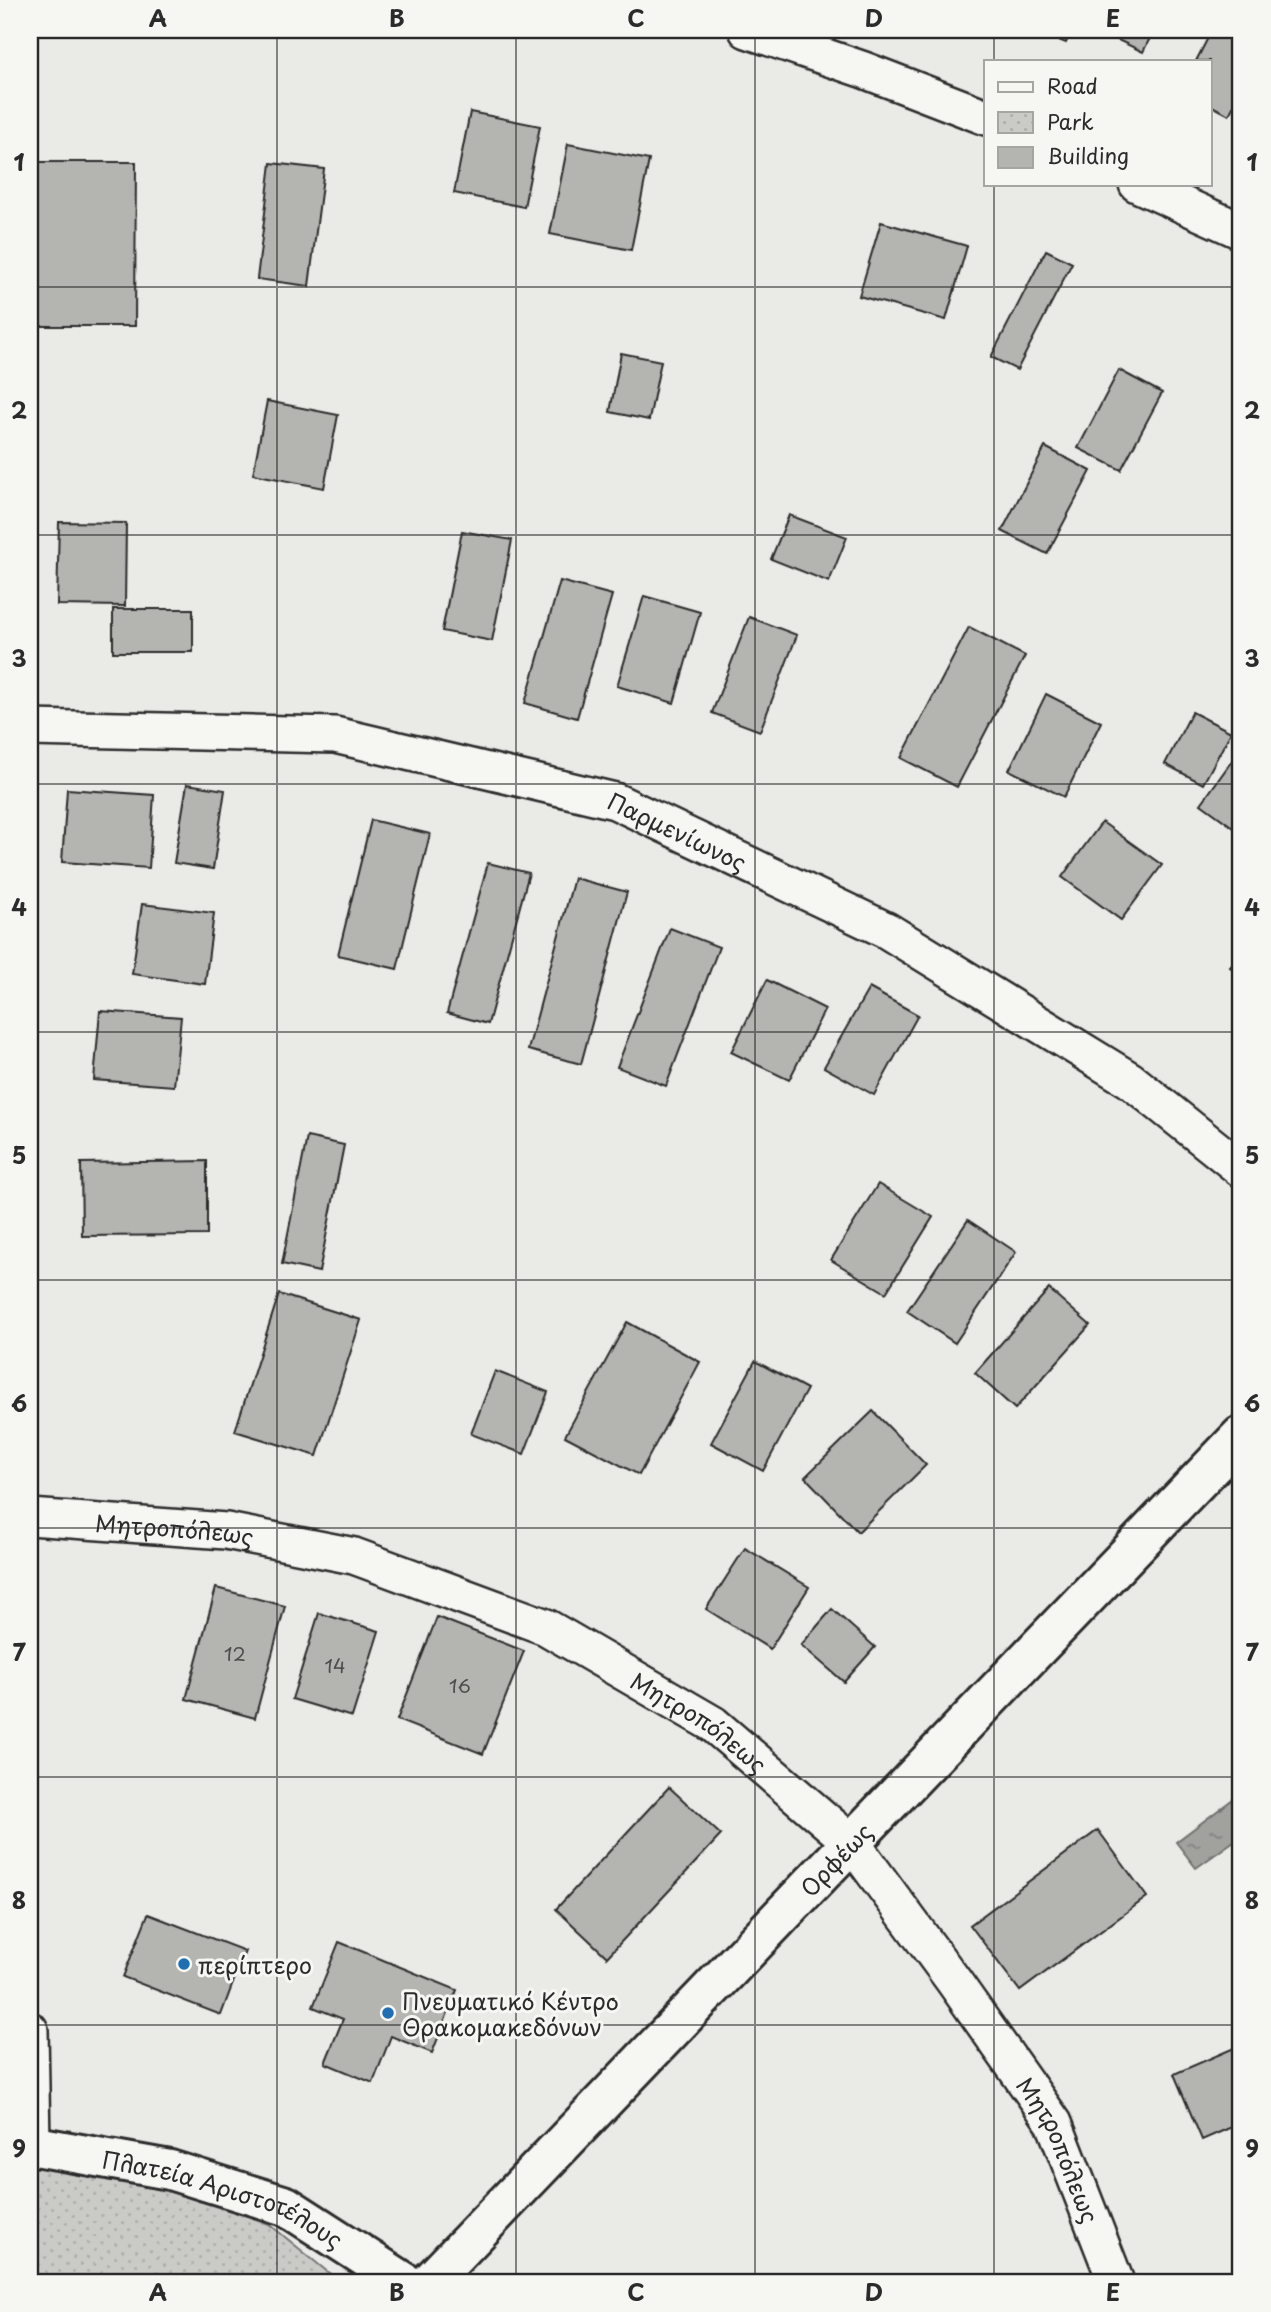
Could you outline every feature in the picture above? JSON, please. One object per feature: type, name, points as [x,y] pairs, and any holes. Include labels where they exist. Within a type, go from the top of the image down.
[{"type":"street","points":[[747,30],[864,70],[984,116]]},
{"type":"street","points":[[1141,186],[1241,231]]},
{"type":"street","name":"Παρμενίωνος","points":[[30,728],[335,735],[615,801],[886,930],[1130,1080],[1241,1169]]},
{"type":"street","name":"Ορφέως","points":[[430,2282],[1241,1436]]},
{"type":"street","name":"Μητροπόλεως","points":[[30,1517],[226,1531],[354,1556],[547,1627],[713,1724],[852,1843],[953,1980],[1054,2123],[1116,2282]]},
{"type":"street","points":[[30,2030],[31,2144]]},
{"type":"street","name":"Πλατεία Αριστοτέλους","points":[[31,2144],[170,2170],[286,2206],[404,2282]]},
{"type":"green space","points":[[30,2160],[117,2167],[269,2224],[340,2282],[30,2282]]},
{"type":"water","points":[[1241,1793],[1241,1836],[1196,1868],[1176,1842]]},
{"type":"building","points":[[1033,30],[1071,30],[1066,43]]},
{"type":"building","points":[[1097,30],[1154,30],[1143,52]]},
{"type":"building","points":[[1212,30],[1241,30],[1241,91],[1229,115],[1212,106],[1212,60],[1197,60]]},
{"type":"building","points":[[470,112],[540,126],[524,207],[454,193]]},
{"type":"building","points":[[568,144],[649,160],[631,250],[550,234]]},
{"type":"building","points":[[34,162],[136,162],[135,326],[33,326]]},
{"type":"building","points":[[271,163],[324,169],[309,286],[257,279]]},
{"type":"building","points":[[881,222],[967,246],[946,320],[859,296]]},
{"type":"building","points":[[1046,250],[1072,263],[1017,370],[991,357]]},
{"type":"building","points":[[621,353],[661,361],[649,420],[610,412]]},
{"type":"building","points":[[1119,370],[1162,393],[1121,470],[1078,448]]},
{"type":"building","points":[[267,401],[338,415],[324,488],[253,474]]},
{"type":"building","points":[[1045,447],[1091,471],[1047,554],[1002,531]]},
{"type":"building","points":[[789,515],[847,537],[829,582],[771,559]]},
{"type":"building","points":[[59,522],[126,523],[125,606],[57,605]]},
{"type":"building","points":[[462,531],[512,540],[492,641],[442,631]]},
{"type":"building","points":[[560,581],[612,595],[577,718],[525,703]]},
{"type":"building","points":[[644,596],[700,612],[674,703],[617,686]]},
{"type":"building","points":[[113,609],[193,609],[193,652],[113,652]]},
{"type":"building","points":[[749,617],[797,635],[760,731],[712,713]]},
{"type":"building","points":[[969,627],[1025,656],[957,787],[901,758]]},
{"type":"building","points":[[1046,694],[1101,722],[1064,797],[1009,770]]},
{"type":"building","points":[[1192,712],[1231,732],[1203,784],[1165,764]]},
{"type":"building","points":[[1241,748],[1241,833],[1201,804]]},
{"type":"building","points":[[187,784],[225,790],[213,869],[174,863]]},
{"type":"building","points":[[67,789],[154,795],[149,868],[62,862]]},
{"type":"building","points":[[371,820],[430,834],[397,969],[338,955]]},
{"type":"building","points":[[1102,822],[1162,865],[1121,920],[1062,877]]},
{"type":"building","points":[[488,863],[529,873],[488,1024],[447,1013]]},
{"type":"building","points":[[574,878],[627,892],[581,1064],[528,1050]]},
{"type":"building","points":[[142,904],[214,913],[205,984],[132,974]]},
{"type":"building","points":[[670,928],[719,947],[666,1086],[617,1067]]},
{"type":"building","points":[[1241,952],[1241,975],[1230,967]]},
{"type":"building","points":[[767,980],[825,1009],[789,1080],[731,1052]]},
{"type":"building","points":[[869,988],[918,1015],[874,1095],[824,1067]]},
{"type":"building","points":[[100,1011],[181,1017],[174,1086],[94,1080]]},
{"type":"building","points":[[307,1137],[344,1145],[319,1272],[282,1264]]},
{"type":"building","points":[[207,1161],[207,1235],[82,1236],[81,1163]]},
{"type":"building","points":[[878,1184],[933,1217],[886,1293],[831,1260]]},
{"type":"building","points":[[968,1220],[1016,1252],[955,1343],[907,1311]]},
{"type":"building","points":[[1049,1289],[1090,1325],[1015,1409],[975,1373]]},
{"type":"building","points":[[279,1294],[361,1320],[317,1456],[235,1431]]},
{"type":"building","points":[[627,1322],[700,1362],[639,1475],[565,1436]]},
{"type":"building","points":[[755,1361],[807,1389],[763,1471],[711,1443]]},
{"type":"building","points":[[495,1371],[548,1392],[524,1454],[471,1434]]},
{"type":"building","points":[[873,1411],[926,1465],[858,1532],[805,1477]]},
{"type":"building","points":[[745,1548],[809,1587],[770,1649],[706,1609]]},
{"type":"building","points":[[216,1588],[285,1606],[255,1718],[186,1699]]},
{"type":"building","points":[[832,1609],[875,1647],[844,1682],[801,1645]]},
{"type":"building","points":[[319,1613],[379,1631],[352,1717],[292,1699]]},
{"type":"building","points":[[437,1617],[524,1651],[483,1754],[397,1720]]},
{"type":"building","points":[[669,1787],[721,1835],[607,1957],[556,1909]]},
{"type":"building","points":[[1098,1830],[1147,1897],[1020,1991],[970,1925]]},
{"type":"building","name":"περίπτερο","points":[[148,1914],[245,1951],[221,2015],[123,1977]]},
{"type":"building","name":"Πνευματικό Κέντρο Θρακομακεδόνων","points":[[339,1942],[457,1990],[432,2053],[391,2036],[373,2083],[325,2063],[343,2019],[313,2007]]},
{"type":"building","points":[[1241,2045],[1241,2123],[1202,2140],[1174,2074]]},
{"type":"place","name":"περίπτερο","points":[[184,1964]]},
{"type":"place","name":"Πνευματικό Κέντρο Θρακομακεδόνων","points":[[388,2013]]}]
